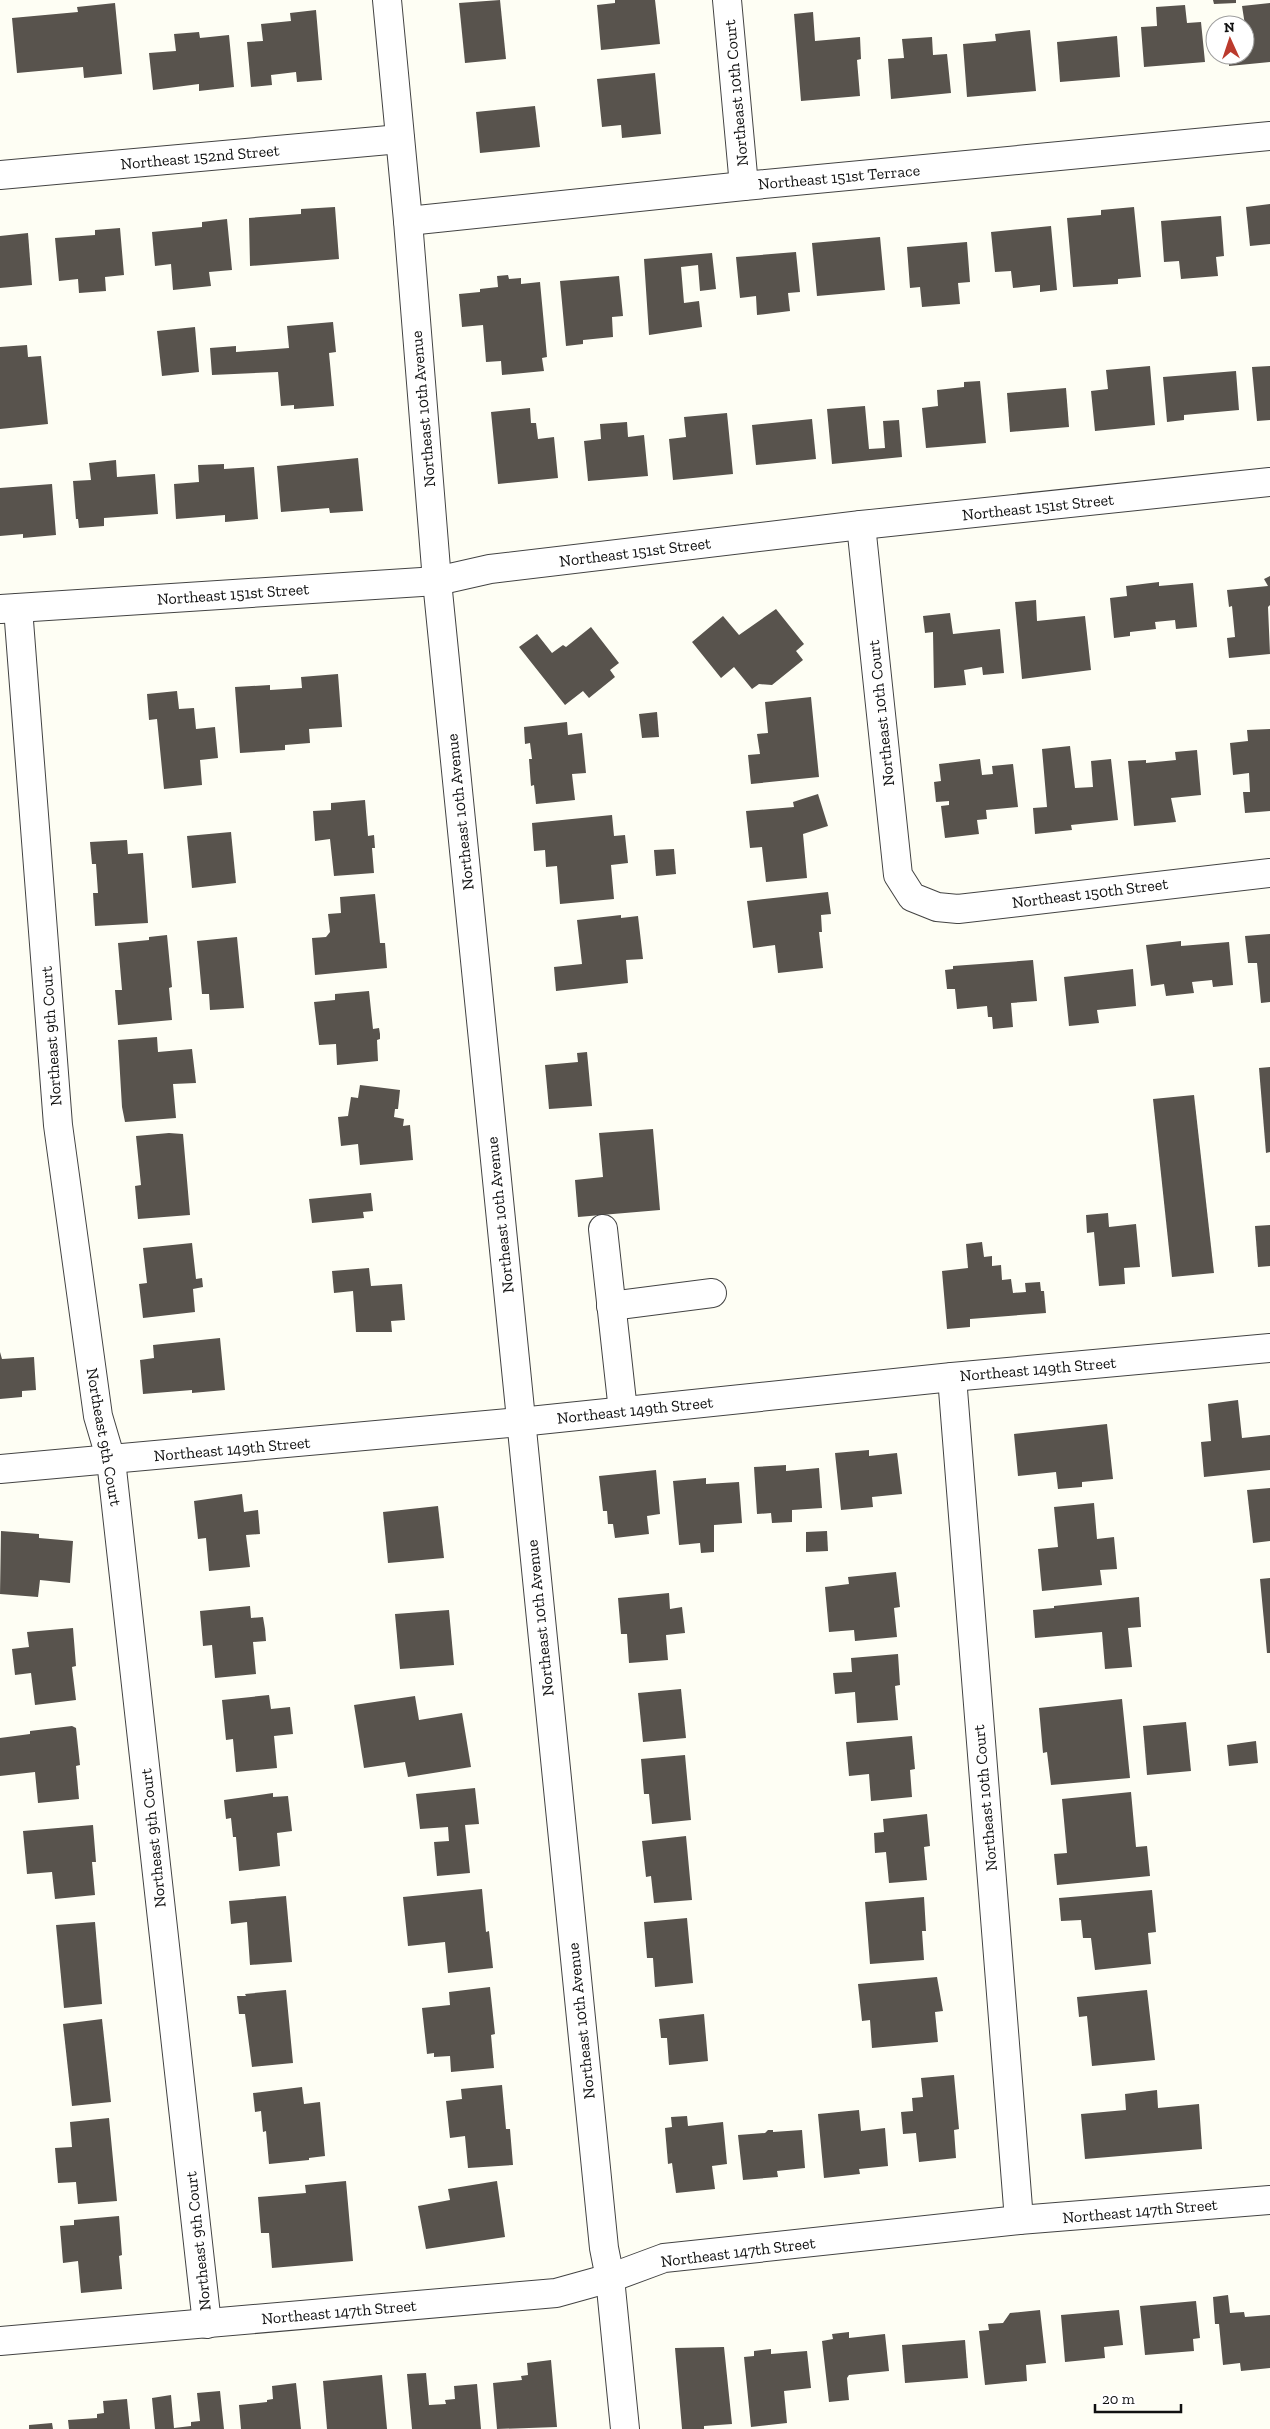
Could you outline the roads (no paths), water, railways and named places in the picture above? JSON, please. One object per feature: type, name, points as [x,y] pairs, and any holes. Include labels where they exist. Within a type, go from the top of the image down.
[{"type":"street","name":"Northeast 10th Avenue","points":[[387,0],[408,221],[437,581],[604,2248],[610,2278],[625,2429]]},
{"type":"street","name":"Northeast 10th Court","points":[[727,0],[744,186]]},
{"type":"street","name":"Northeast 151st Terrace","points":[[408,221],[744,186],[1270,136]]},
{"type":"street","name":"Northeast 152nd Street","points":[[0,175],[400,139]]},
{"type":"street","name":"Northeast 151st Street","points":[[9,608],[437,581],[490,568],[861,525],[1270,482]]},
{"type":"street","name":"Northeast 10th Court","points":[[861,525],[898,875],[912,897]]},
{"type":"street","name":"Northeast 9th Court","points":[[9,608],[58,1125],[98,1416],[111,1460],[207,2324]]},
{"type":"street","name":"Northeast 150th Street","points":[[912,897],[937,906],[958,909],[1270,873]]},
{"type":"street","points":[[603,1229],[623,1411]]},
{"type":"street","points":[[611,1306],[712,1293]]},
{"type":"street","name":"Northeast 149th Street","points":[[0,1469],[520,1422],[952,1376],[1270,1348]]},
{"type":"street","name":"Northeast 10th Court","points":[[952,1376],[1019,2220]]},
{"type":"street","name":"Northeast 147th Street","points":[[0,2341],[556,2293],[610,2278],[664,2258],[1019,2220],[1270,2200]]}]
